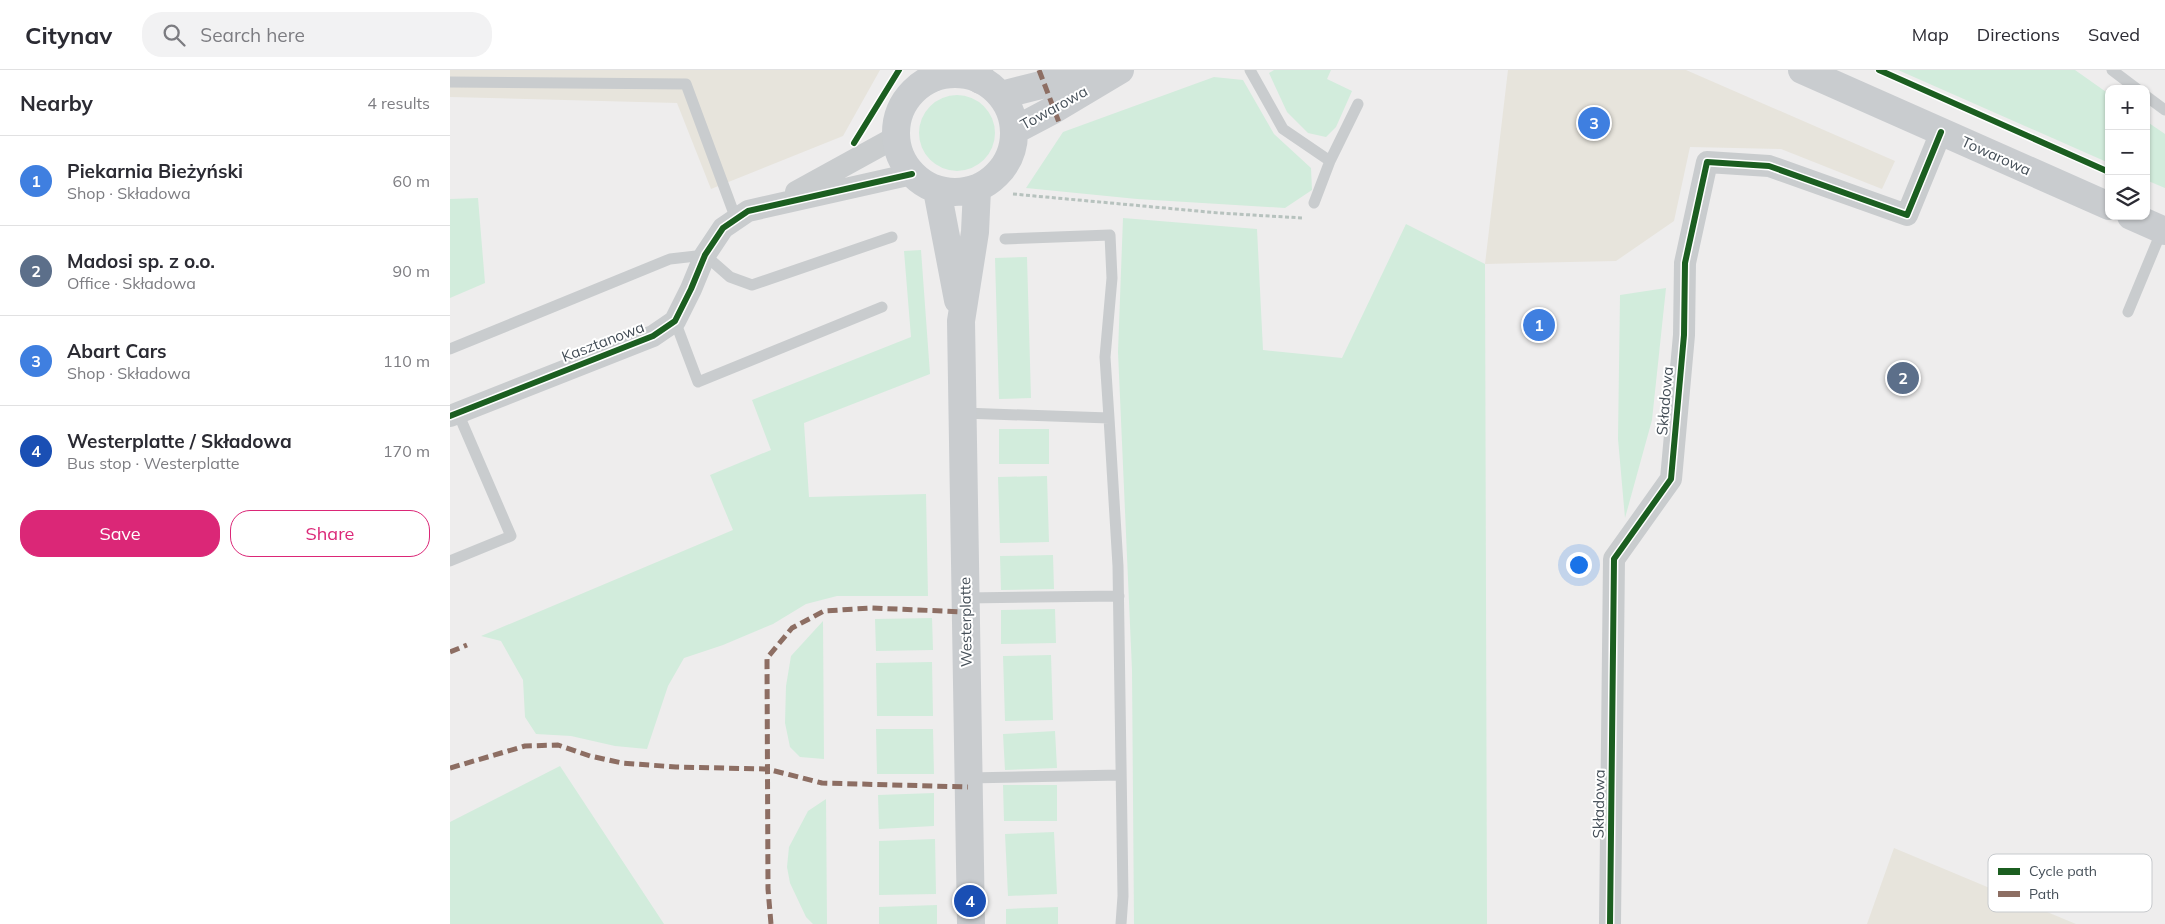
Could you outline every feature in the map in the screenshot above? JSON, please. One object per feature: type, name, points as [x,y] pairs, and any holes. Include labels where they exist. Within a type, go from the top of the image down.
[{"type":"main road","name":"Towarowa","points":[[987,82],[1101,70]]},
{"type":"main road","name":"Towarowa","points":[[1014,130],[1053,110],[1120,70]]},
{"type":"main road","name":"Towarowa","points":[[1802,70],[2105,204]]},
{"type":"main road","points":[[933,74],[965,74],[987,82],[1013,117],[1014,144],[1009,159],[1001,172],[990,182],[977,189],[964,192],[936,190],[920,182],[912,174],[899,153],[896,137],[901,109],[914,91],[933,74]]},
{"type":"main road","name":"Westerplatte","points":[[961,321],[975,232],[977,189]]},
{"type":"main road","name":"Westerplatte","points":[[936,190],[961,321],[971,924]]},
{"type":"main road","points":[[2141,220],[2164,231]]},
{"type":"street","name":"Składowa","points":[[1610,924],[1614,559],[1671,478],[1684,335],[1685,263],[1707,162],[1769,166],[1907,214],[1942,132]]},
{"type":"street","name":"Kasztanowa","points":[[774,204],[896,137]]},
{"type":"street","name":"Kasztanowa","points":[[454,415],[653,336],[675,321],[705,255],[723,228],[748,211],[912,174]]},
{"type":"lane","points":[[1250,70],[1283,129],[1330,161]]},
{"type":"lane","points":[[2112,70],[2132,85]]},
{"type":"lane","points":[[450,82],[686,84],[736,219]]},
{"type":"lane","points":[[2150,99],[2165,110]]},
{"type":"lane","points":[[1314,203],[1330,161],[1358,104]]},
{"type":"lane","points":[[2128,312],[2164,231]]},
{"type":"lane","points":[[1005,239],[1110,235],[1112,278],[1104,357],[1119,596],[1123,896],[1121,924]]},
{"type":"lane","points":[[450,348],[670,259],[705,255],[730,277],[752,285],[892,238]]},
{"type":"lane","points":[[675,321],[698,382],[882,307]]},
{"type":"lane","points":[[963,414],[1109,418]]},
{"type":"lane","points":[[450,561],[511,536],[454,415]]},
{"type":"lane","points":[[966,598],[1119,596]]},
{"type":"lane","points":[[968,778],[1121,775]]},
{"type":"path","points":[[1014,194],[1219,213],[1310,218]]},
{"type":"shaded area","points":[[450,70],[880,70],[843,136],[711,189],[677,103],[450,97]]},
{"type":"shaded area","points":[[1508,70],[1686,70],[1895,161],[1882,189],[1781,149],[1690,147],[1674,221],[1616,261],[1485,264]]},
{"type":"shaded area","points":[[1894,848],[1988,887],[1988,912],[2047,912],[2076,924],[1867,924]]},
{"type":"green space","points":[[1274,70],[1331,70],[1327,79],[1352,91],[1336,127],[1326,137],[1308,133],[1287,112],[1269,73]]},
{"type":"green space","points":[[1898,70],[2075,70],[2105,91],[2105,161]]},
{"type":"green space","points":[[1214,77],[1243,80],[1274,134],[1311,168],[1312,190],[1285,208],[1137,199],[1026,188],[1063,132]]},
{"type":"green space","points":[[957,95],[971,98],[984,106],[992,119],[995,133],[992,147],[984,160],[971,168],[957,171],[943,168],[930,160],[922,147],[919,133],[922,119],[930,106],[943,98]]},
{"type":"green space","points":[[2150,124],[2165,134],[2165,188],[2150,182]]},
{"type":"green space","points":[[478,198],[485,283],[450,298],[450,199]]},
{"type":"green space","points":[[1123,218],[1257,229],[1263,350],[1342,358],[1406,224],[1485,264],[1487,924],[1134,924],[1132,670],[1118,352]]},
{"type":"green space","points":[[921,250],[930,374],[804,423],[809,497],[926,494],[928,596],[837,596],[806,604],[773,624],[723,645],[684,658],[668,686],[647,749],[615,746],[571,736],[536,734],[525,717],[523,680],[501,641],[481,636],[733,530],[710,475],[771,450],[752,400],[911,337],[904,251]]},
{"type":"green space","points":[[1027,257],[1031,398],[999,399],[995,258]]},
{"type":"green space","points":[[1666,288],[1652,420],[1625,518],[1618,439],[1620,295]]},
{"type":"green space","points":[[999,429],[1049,429],[1049,464],[999,464]]},
{"type":"green space","points":[[1047,476],[1049,542],[1000,543],[998,477]]},
{"type":"green space","points":[[1053,555],[1054,589],[1001,590],[1000,556]]},
{"type":"green space","points":[[1055,609],[1056,643],[1001,644],[1001,610]]},
{"type":"green space","points":[[932,618],[933,650],[876,651],[875,619]]},
{"type":"green space","points":[[823,621],[824,759],[800,757],[790,747],[785,723],[786,686],[791,656]]},
{"type":"green space","points":[[1051,655],[1053,720],[1005,721],[1003,656]]},
{"type":"green space","points":[[932,662],[933,716],[877,716],[876,663]]},
{"type":"green space","points":[[876,729],[933,729],[934,774],[877,774]]},
{"type":"green space","points":[[1055,731],[1057,768],[1005,770],[1003,734]]},
{"type":"green space","points":[[560,766],[664,924],[450,924],[450,822]]},
{"type":"green space","points":[[1003,785],[1057,785],[1057,821],[1004,821]]},
{"type":"green space","points":[[934,793],[934,826],[879,829],[878,795]]},
{"type":"green space","points":[[826,799],[827,924],[813,924],[806,917],[790,883],[787,867],[789,847],[808,811]]},
{"type":"green space","points":[[1054,832],[1057,894],[1008,896],[1005,834]]},
{"type":"green space","points":[[935,839],[936,894],[879,895],[879,841]]},
{"type":"green space","points":[[937,905],[937,924],[879,924],[879,907]]},
{"type":"green space","points":[[1058,907],[1058,924],[1006,924],[1006,909]]},
{"type":"marked path","points":[[1039,70],[1060,125]]},
{"type":"marked path","points":[[771,924],[768,889],[767,658],[792,628],[824,611],[871,608],[966,612]]},
{"type":"marked path","points":[[450,652],[467,645]]},
{"type":"marked path","points":[[450,768],[525,746],[558,745],[590,756],[622,763],[676,767],[767,769],[822,783],[968,787]]},
{"type":"cycle path","points":[[854,143],[899,70]]},
{"type":"cycle path","points":[[1879,70],[2105,170]]},
{"type":"cycle path","points":[[1610,924],[1614,559],[1671,479],[1684,335],[1685,263],[1707,162],[1769,166],[1907,215],[1941,132]]},
{"type":"cycle path","points":[[450,416],[653,336],[675,321],[705,255],[723,228],[748,211],[912,174]]},
{"type":"place","name":"Abart Cars","points":[[1594,123]]},
{"type":"place","name":"Piekarnia Bieżyński","points":[[1539,325]]},
{"type":"place","name":"Madosi sp. z o.o.","points":[[1903,378]]},
{"type":"place","name":"Westerplatte / Składowa","points":[[970,901]]}]
